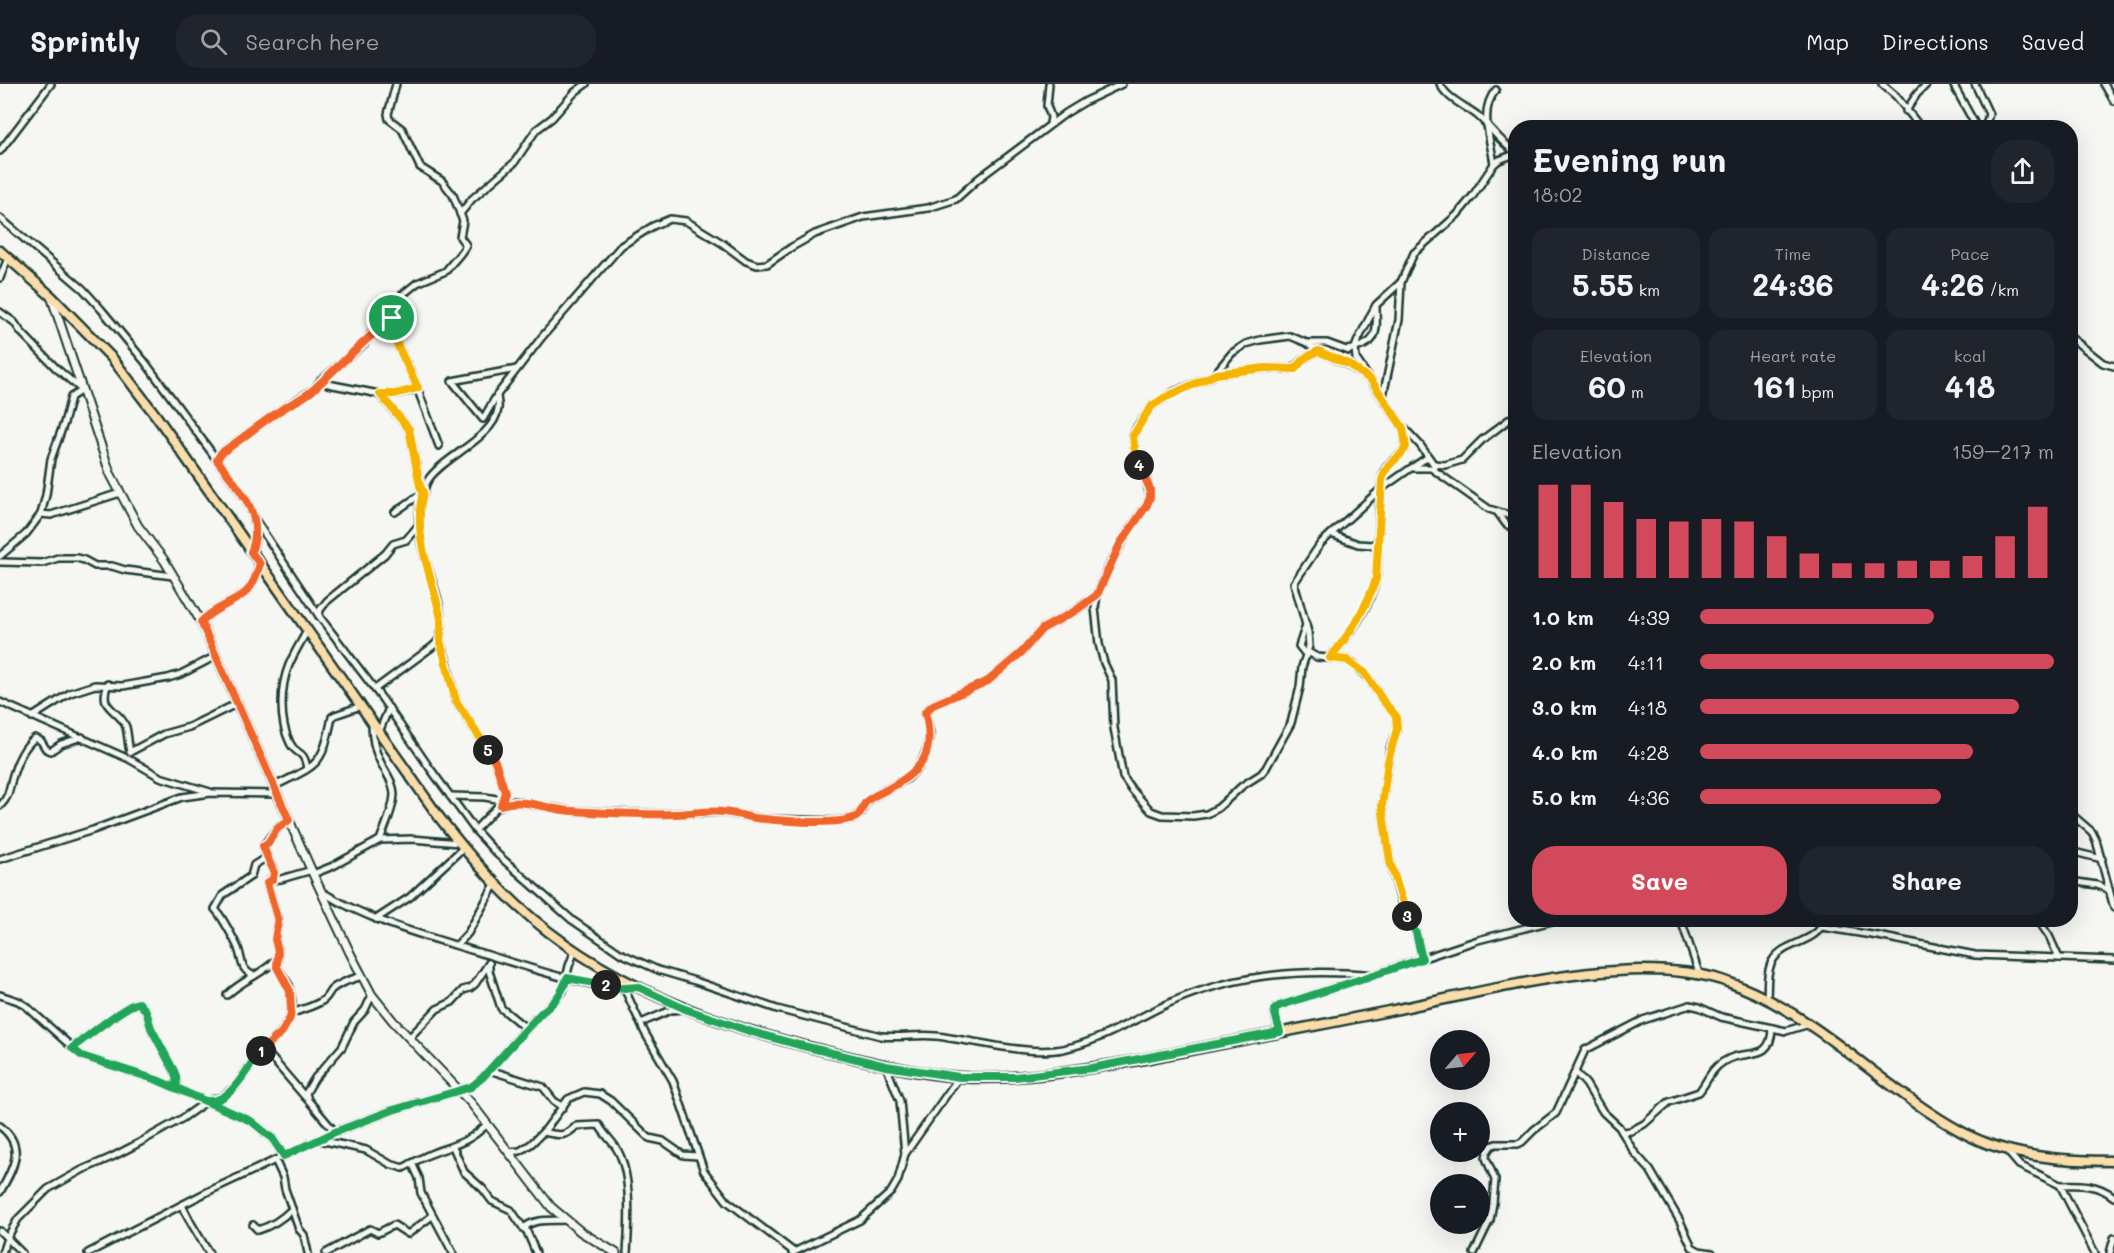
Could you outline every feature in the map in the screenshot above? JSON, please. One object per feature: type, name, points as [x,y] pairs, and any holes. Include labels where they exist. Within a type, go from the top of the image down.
[{"type":"main road","points":[[0,250],[51,296],[112,358],[157,417],[461,846],[495,884],[550,932],[576,950],[612,973],[685,1009],[761,1035],[886,1066],[959,1077],[1015,1077],[1092,1068],[1534,982],[1636,970],[1676,971],[1720,980],[1767,998],[1809,1024],[1889,1084],[1964,1134],[2004,1148],[2053,1158],[2114,1161]]},
{"type":"street","points":[[0,151],[51,84]]},
{"type":"street","points":[[396,84],[388,114],[389,119],[402,129],[420,167],[442,181],[453,195],[464,221],[460,237],[466,245],[445,272],[417,283],[392,303],[394,338],[418,388],[439,446]]},
{"type":"street","points":[[460,214],[472,199],[514,164],[536,130],[552,118],[575,92],[586,84]]},
{"type":"street","points":[[1049,84],[1047,106],[1051,117],[1050,124]]},
{"type":"street","points":[[517,369],[452,381],[483,418],[517,369],[621,246],[662,221],[674,219],[686,221],[747,261],[757,265],[767,264],[803,240],[837,225],[862,217],[928,208],[956,199],[978,179],[1050,124],[1086,100],[1122,84]]},
{"type":"street","points":[[1440,84],[1446,93],[1474,113],[1508,147]]},
{"type":"street","points":[[1882,84],[1896,96],[1914,120]]},
{"type":"street","points":[[1906,111],[1927,84]]},
{"type":"street","points":[[1953,84],[1973,120]]},
{"type":"street","points":[[1974,84],[1989,114],[1987,120]]},
{"type":"street","points":[[2104,84],[2114,101]]},
{"type":"street","points":[[1494,164],[1488,127],[1489,99],[1496,90]]},
{"type":"street","points":[[1383,396],[1399,320],[1401,282],[1414,253],[1457,215],[1494,164],[1508,157]]},
{"type":"street","points":[[0,218],[82,289],[145,362],[245,498],[256,521],[319,616],[389,708],[475,830],[497,854],[603,944],[658,970],[777,1009],[881,1036],[936,1036],[1026,1049],[1060,1050],[1105,1034],[1204,990],[1244,978],[1299,973],[1343,972],[1374,975]]},
{"type":"street","points":[[0,278],[8,258]]},
{"type":"street","points":[[1356,359],[1355,348],[1376,305],[1401,282]]},
{"type":"street","points":[[51,296],[110,473],[138,526],[173,576],[201,622],[312,872],[372,995],[459,1090],[537,1191],[565,1220],[616,1253]]},
{"type":"street","points":[[1347,350],[1371,342],[1375,334],[1376,305]]},
{"type":"street","points":[[0,312],[15,322],[21,332],[56,368],[82,390]]},
{"type":"street","points":[[217,460],[221,453],[314,389],[320,381],[364,344],[372,333],[392,318]]},
{"type":"street","points":[[1216,374],[1232,353],[1246,344],[1267,338],[1290,336],[1348,364],[1371,380]]},
{"type":"street","points":[[1307,343],[1327,343],[1347,350],[1383,396],[1403,428],[1411,434],[1439,472],[1489,509],[1508,515]]},
{"type":"street","points":[[2078,344],[2103,363],[2114,366]]},
{"type":"street","points":[[1318,351],[1292,369],[1265,368],[1216,374],[1152,406],[1133,436],[1135,453],[1150,489],[1150,497],[1120,544],[1097,595],[1095,625],[1104,663],[1112,680],[1114,728],[1123,777],[1151,811],[1162,815],[1206,814],[1218,808],[1242,786],[1262,774],[1291,723],[1310,638],[1294,584],[1321,543],[1381,489],[1428,457]]},
{"type":"street","points":[[320,381],[380,394],[395,394],[418,388]]},
{"type":"street","points":[[0,556],[26,534],[41,514],[51,459],[71,397],[82,390]]},
{"type":"street","points":[[380,394],[409,429],[423,492]]},
{"type":"street","points":[[475,830],[501,803],[505,792],[495,761],[456,701],[440,640],[441,619],[422,546],[419,524],[420,505],[427,481],[437,469],[485,431],[495,418],[498,408],[497,395]]},
{"type":"street","points":[[1434,464],[1445,465],[1462,460],[1482,440],[1508,420]]},
{"type":"street","points":[[1330,658],[1354,626],[1372,592],[1376,579],[1381,489],[1385,468],[1399,457],[1406,447],[1403,428]]},
{"type":"street","points":[[1411,468],[1431,468],[1439,472]]},
{"type":"street","points":[[395,512],[423,492]]},
{"type":"street","points":[[41,514],[51,515],[120,493]]},
{"type":"street","points":[[1498,513],[1508,525]]},
{"type":"street","points":[[251,552],[256,541],[256,521]]},
{"type":"street","points":[[319,616],[320,610],[327,601],[385,554],[393,544],[406,540],[419,524]]},
{"type":"street","points":[[1331,534],[1365,546],[1373,545],[1378,540]]},
{"type":"street","points":[[0,562],[42,563],[58,558],[77,558],[95,566],[112,566],[125,570],[173,576]]},
{"type":"street","points":[[201,622],[209,613],[247,591],[255,579],[260,564]]},
{"type":"street","points":[[450,796],[485,797],[501,803],[524,802],[572,811],[659,814],[721,812],[765,819],[835,821],[852,819],[861,813],[871,798],[908,778],[919,767],[927,749],[930,733],[926,710],[938,702],[988,681],[1022,652],[1042,629],[1075,611],[1097,595]]},
{"type":"street","points":[[1306,625],[1299,646],[1307,654],[1317,657],[1347,660],[1365,673],[1396,716],[1397,729],[1388,761],[1382,806],[1390,862],[1404,910],[1416,933],[1422,959]]},
{"type":"street","points":[[307,631],[289,665],[281,712],[291,745],[303,754],[307,770]]},
{"type":"street","points":[[375,689],[440,640]]},
{"type":"street","points":[[32,717],[70,693],[95,685],[123,686],[168,678],[216,656]]},
{"type":"street","points":[[108,684],[106,702],[110,711],[125,724],[131,760]]},
{"type":"street","points":[[0,702],[82,737],[131,760],[160,777],[211,793]]},
{"type":"street","points":[[130,752],[164,734],[189,727],[238,703]]},
{"type":"street","points":[[275,786],[307,770],[318,761],[324,751],[332,717],[340,712],[361,706]]},
{"type":"street","points":[[379,732],[389,708]]},
{"type":"street","points":[[372,722],[372,740],[394,793],[392,807],[380,840]]},
{"type":"street","points":[[0,807],[9,796],[13,773],[27,744],[35,738],[51,751],[61,744],[82,737]]},
{"type":"street","points":[[0,860],[93,830],[182,797],[211,793],[278,794]]},
{"type":"street","points":[[273,879],[274,873],[264,846],[277,829],[289,820]]},
{"type":"street","points":[[2078,820],[2092,832],[2100,848],[2114,908]]},
{"type":"street","points":[[2,1253],[18,1219],[48,1189],[143,1140],[207,1101],[222,1097],[236,1086],[255,1058],[282,1032],[291,1014],[290,991],[277,967],[275,939],[278,921],[267,887],[268,881],[333,866],[380,840],[412,839],[461,846]]},
{"type":"street","points":[[376,919],[410,897],[461,846]]},
{"type":"street","points":[[2078,853],[2102,859]]},
{"type":"street","points":[[254,976],[248,973],[242,965],[236,944],[215,909],[218,900],[223,895],[251,876],[254,865],[267,857]]},
{"type":"street","points":[[2078,882],[2097,885],[2109,890]]},
{"type":"street","points":[[457,945],[468,933],[495,884]]},
{"type":"street","points":[[322,892],[343,905],[376,919],[492,956],[567,978],[624,988],[638,987]]},
{"type":"street","points":[[1280,1032],[1274,1010],[1279,1006],[1485,938],[1528,927]]},
{"type":"street","points":[[1683,927],[1700,976]]},
{"type":"street","points":[[1767,998],[1769,972],[1774,958],[1792,944],[1822,927],[1975,955],[2114,960]]},
{"type":"street","points":[[2043,927],[2059,958]]},
{"type":"street","points":[[88,1253],[335,1132],[393,1110],[471,1087],[563,991],[569,966],[576,950]]},
{"type":"street","points":[[409,1038],[438,1009],[452,1002],[463,990],[475,984],[492,956]]},
{"type":"street","points":[[227,994],[278,958]]},
{"type":"street","points":[[489,963],[489,971],[501,1008],[527,1029]]},
{"type":"street","points":[[291,1014],[304,1007],[320,1003],[332,990],[350,979],[362,976]]},
{"type":"street","points":[[624,988],[673,1081],[704,1171],[727,1201],[793,1253],[860,1220],[891,1192],[898,1180],[905,1154],[959,1077]]},
{"type":"street","points":[[308,1100],[306,1093],[315,1078],[342,1047],[354,1022],[365,1010],[372,995]]},
{"type":"street","points":[[0,996],[26,1006],[82,1056],[177,1088],[258,1125],[272,1138],[284,1156]]},
{"type":"street","points":[[72,1048],[124,1010],[139,1003],[146,1011],[151,1028],[174,1071],[177,1088]]},
{"type":"street","points":[[1474,1253],[1490,1220],[1494,1203],[1495,1180],[1486,1158],[1487,1152],[1491,1146],[1496,1144],[1522,1142],[1549,1120],[1560,1106],[1576,1073],[1582,1054],[1592,1046],[1643,1020],[1682,1006],[1694,1005],[1720,1017],[1772,1028],[1791,1030],[1809,1024]]},
{"type":"street","points":[[641,1023],[671,1010],[685,1009]]},
{"type":"street","points":[[1622,1132],[1631,1131],[1644,1124],[1669,1102],[1699,1092],[1711,1073],[1723,1061],[1762,1052],[1772,1038],[1772,1028]]},
{"type":"street","points":[[264,1049],[335,1132]]},
{"type":"street","points":[[886,1066],[900,1101],[905,1154]]},
{"type":"street","points":[[489,1070],[543,1087],[562,1107]]},
{"type":"street","points":[[1576,1073],[1586,1084],[1603,1112],[1622,1132],[1634,1152],[1650,1170],[1680,1221],[1692,1247],[1699,1251],[1713,1253]]},
{"type":"street","points":[[508,1152],[525,1149],[543,1132],[568,1099],[579,1092],[600,1094],[611,1101],[649,1138],[663,1141],[683,1155],[698,1156]]},
{"type":"street","points":[[319,1139],[366,1150],[400,1167],[474,1137],[486,1125]]},
{"type":"street","points":[[543,1132],[562,1135],[569,1134],[576,1126],[599,1125],[612,1141],[625,1168],[629,1205],[627,1253]]},
{"type":"street","points":[[0,1126],[7,1132],[16,1148],[14,1163],[0,1192]]},
{"type":"street","points":[[453,1147],[464,1172],[483,1189],[492,1201],[511,1210],[536,1253]]},
{"type":"street","points":[[2004,1148],[2019,1166],[2060,1185],[2088,1185],[2106,1191],[2114,1197]]},
{"type":"street","points":[[275,1160],[283,1177],[299,1229],[304,1235],[308,1253]]},
{"type":"street","points":[[412,1163],[419,1178],[419,1190],[453,1253]]},
{"type":"street","points":[[2060,1185],[2095,1253]]},
{"type":"street","points":[[182,1205],[209,1253]]},
{"type":"street","points":[[253,1225],[258,1230],[275,1224],[292,1209]]},
{"type":"street","points":[[326,1253],[370,1229],[378,1233],[393,1225],[406,1234],[410,1233],[432,1216]]},
{"type":"street","points":[[524,1229],[529,1224],[545,1220],[565,1220]]},
{"type":"street","points":[[0,1231],[22,1253]]},
{"type":"street","points":[[2110,1253],[2114,1238]]},
{"type":"route","points":[[392,318],[394,338],[418,388],[395,394],[380,394],[409,429],[423,492],[419,515],[420,540],[437,600],[441,619],[440,640],[456,701],[474,732],[495,761],[505,792],[501,805],[513,801],[572,811],[659,814],[721,812],[763,819],[805,821],[835,821],[857,817],[871,798],[908,778],[919,767],[927,749],[930,733],[926,710],[938,702],[988,681],[1022,652],[1042,629],[1075,611],[1097,595],[1120,544],[1150,497],[1150,489],[1135,453],[1133,436],[1152,406],[1174,392],[1216,374],[1265,368],[1295,369],[1305,358],[1318,351],[1348,364],[1371,380],[1403,428],[1407,444],[1399,457],[1385,468],[1382,480],[1376,579],[1372,592],[1354,626],[1330,658],[1347,660],[1365,673],[1398,722],[1390,749],[1382,806],[1390,862],[1402,905],[1416,933],[1422,959],[1279,1006],[1274,1010],[1280,1032],[1140,1060],[1015,1077],[959,1077],[881,1065],[752,1032],[685,1009],[638,987],[624,988],[567,978],[563,991],[551,1005],[471,1087],[393,1110],[335,1132],[284,1156],[272,1138],[251,1121],[157,1080],[82,1056],[72,1048],[124,1010],[136,1002],[139,1003],[146,1011],[151,1028],[174,1071],[177,1088],[207,1101],[222,1097],[236,1086],[255,1058],[282,1032],[290,1018],[292,1002],[289,985],[277,967],[278,952],[275,939],[278,921],[267,887],[274,873],[263,846],[268,843],[277,829],[289,820],[201,622],[209,613],[243,595],[252,585],[260,564],[251,552],[256,541],[256,521],[253,513],[245,498],[217,460],[221,453],[314,389],[320,381],[364,344],[372,333],[392,318]]}]
